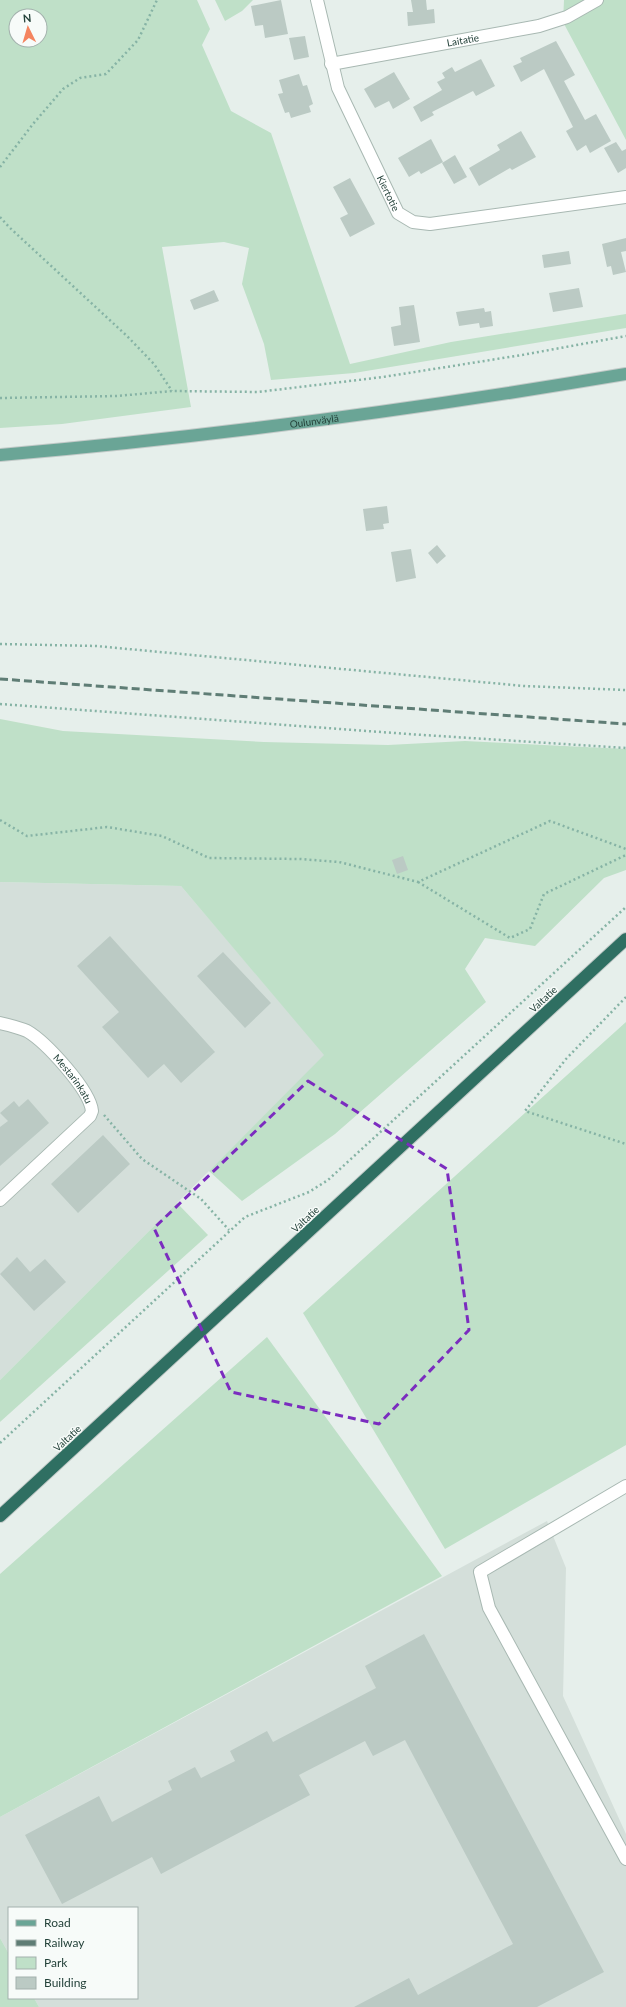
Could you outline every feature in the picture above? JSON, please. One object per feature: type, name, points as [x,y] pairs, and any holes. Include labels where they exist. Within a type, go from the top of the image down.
[{"type":"highway","name":"Valtatie","points":[[0,1516],[626,939]]},
{"type":"main road","name":"Oulunväylä","points":[[0,455],[130,444],[273,427],[482,398],[626,374]]},
{"type":"street","name":"Kiertotie","points":[[317,0],[331,64],[345,105],[398,213],[413,222],[430,224],[626,197]]},
{"type":"street","name":"Laitatie","points":[[331,64],[539,26],[567,17],[594,2]]},
{"type":"street","name":"Mestarinkatu","points":[[0,1024],[16,1026],[26,1031],[50,1050],[88,1096],[92,1111],[90,1116],[0,1200]]},
{"type":"street","points":[[626,1486],[480,1572],[489,1608],[626,1859]]},
{"type":"path","points":[[0,167],[33,124],[63,90],[80,78],[106,74],[138,40],[157,0]]},
{"type":"path","points":[[0,217],[149,358],[172,391]]},
{"type":"path","points":[[0,398],[117,396],[172,391],[258,392],[383,377],[522,355],[626,336]]},
{"type":"path","points":[[0,644],[96,646],[524,686],[626,690]]},
{"type":"path","points":[[0,704],[408,734],[626,748]]},
{"type":"path","points":[[0,820],[27,836],[107,827],[162,836],[209,858],[339,862],[418,882],[510,938],[530,929],[544,894],[626,855]]},
{"type":"path","points":[[418,882],[550,821],[626,849]]},
{"type":"path","points":[[0,1443],[229,1230],[252,1213],[308,1192],[328,1180],[626,907]]},
{"type":"path","points":[[626,998],[566,1059],[525,1111],[626,1144]]},
{"type":"path","points":[[102,1113],[142,1160],[201,1199],[229,1230]]},
{"type":"highlighted area","points":[[308,1081],[447,1169],[469,1330],[379,1424],[231,1392],[154,1228]]},
{"type":"shaded area","points":[[0,882],[181,886],[325,1055],[0,1380]]},
{"type":"shaded area","points":[[547,1521],[566,1568],[563,1696],[626,1834],[626,2007],[39,2007],[35,1999],[138,1999],[138,1907],[8,1907],[8,1952],[0,1938],[0,1817]]},
{"type":"green space","points":[[0,0],[197,0],[210,29],[202,45],[231,111],[271,133],[350,364],[451,342],[626,314],[626,328],[354,373],[271,380],[264,344],[242,284],[249,248],[224,242],[162,247],[191,407],[62,424],[0,428]]},
{"type":"green space","points":[[215,0],[253,0],[242,11],[225,21]]},
{"type":"green space","points":[[564,0],[626,0],[626,140],[563,22]]},
{"type":"green space","points":[[0,719],[63,731],[264,742],[388,745],[465,741],[626,749],[626,870],[604,878],[535,946],[485,938],[465,969],[486,1002],[335,1134],[242,1201],[209,1171],[324,1055],[181,886],[0,882]]},
{"type":"green space","points":[[626,1022],[626,1445],[445,1549],[303,1313]]},
{"type":"green space","points":[[177,1203],[208,1235],[0,1422],[0,1380]]},
{"type":"green space","points":[[267,1337],[442,1576],[0,1817],[0,1574]]},
{"type":"green space","points":[[0,1938],[8,1952],[8,1999],[35,1999],[39,2007],[0,2007]]},
{"type":"building","points":[[281,0],[288,34],[265,38],[263,25],[255,26],[251,6]]},
{"type":"building","points":[[411,0],[426,0],[427,10],[434,9],[435,23],[408,26],[407,12],[413,12]]},
{"type":"building","points":[[305,36],[309,57],[294,60],[289,38]]},
{"type":"building","points":[[556,41],[575,75],[564,81],[585,120],[596,114],[611,141],[590,153],[586,145],[577,151],[566,131],[573,127],[544,69],[521,82],[513,66],[522,62],[520,58]]},
{"type":"building","points":[[481,59],[495,86],[476,96],[473,91],[432,112],[434,115],[421,122],[413,107],[442,90],[437,82],[445,78],[442,73],[452,67],[455,72]]},
{"type":"building","points":[[394,72],[410,99],[393,109],[389,101],[375,108],[364,89]]},
{"type":"building","points":[[299,74],[303,86],[307,85],[313,104],[309,106],[311,112],[291,118],[289,112],[285,113],[278,94],[283,93],[279,80]]},
{"type":"building","points":[[521,131],[536,157],[512,170],[510,168],[479,186],[469,168],[500,150],[497,145]]},
{"type":"building","points":[[431,139],[443,162],[421,174],[419,171],[409,177],[398,158]]},
{"type":"building","points":[[616,142],[622,151],[626,149],[626,168],[618,173],[604,148]]},
{"type":"building","points":[[455,155],[467,177],[454,184],[442,163]]},
{"type":"building","points":[[350,178],[375,224],[350,237],[340,218],[348,214],[333,187]]},
{"type":"building","points":[[626,238],[626,251],[621,252],[626,272],[613,275],[611,266],[607,267],[602,244]]},
{"type":"building","points":[[569,251],[571,264],[544,268],[542,255]]},
{"type":"building","points":[[579,288],[583,307],[553,312],[549,293]]},
{"type":"building","points":[[214,290],[219,301],[194,310],[190,300]]},
{"type":"building","points":[[414,305],[420,342],[394,346],[391,327],[401,325],[399,307]]},
{"type":"building","points":[[484,308],[485,312],[491,311],[493,326],[480,328],[479,323],[459,326],[456,312]]},
{"type":"building","points":[[387,506],[389,523],[383,524],[384,529],[366,531],[363,509]]},
{"type":"building","points":[[437,545],[446,556],[437,564],[428,553]]},
{"type":"building","points":[[411,549],[416,578],[396,582],[391,552]]},
{"type":"building","points":[[403,856],[408,870],[397,874],[392,860]]},
{"type":"building","points":[[110,936],[215,1052],[181,1083],[164,1064],[148,1078],[102,1027],[119,1012],[77,966]]},
{"type":"building","points":[[223,952],[271,1003],[245,1028],[197,976]]},
{"type":"building","points":[[28,1099],[49,1123],[0,1166],[0,1127],[8,1121],[0,1113],[14,1101],[19,1107]]},
{"type":"building","points":[[103,1135],[130,1164],[78,1213],[51,1184]]},
{"type":"building","points":[[17,1257],[30,1272],[45,1259],[66,1282],[34,1311],[0,1274]]},
{"type":"building","points":[[424,1634],[604,1972],[537,2007],[354,2007],[409,1978],[418,1995],[513,1944],[405,1740],[373,1756],[365,1741],[299,1775],[310,1795],[161,1874],[152,1857],[62,1904],[25,1835],[99,1796],[112,1822],[172,1790],[168,1781],[195,1767],[201,1778],[235,1761],[230,1751],[267,1731],[273,1742],[376,1688],[365,1666]]},
{"type":"railway","points":[[0,679],[626,724]]}]
